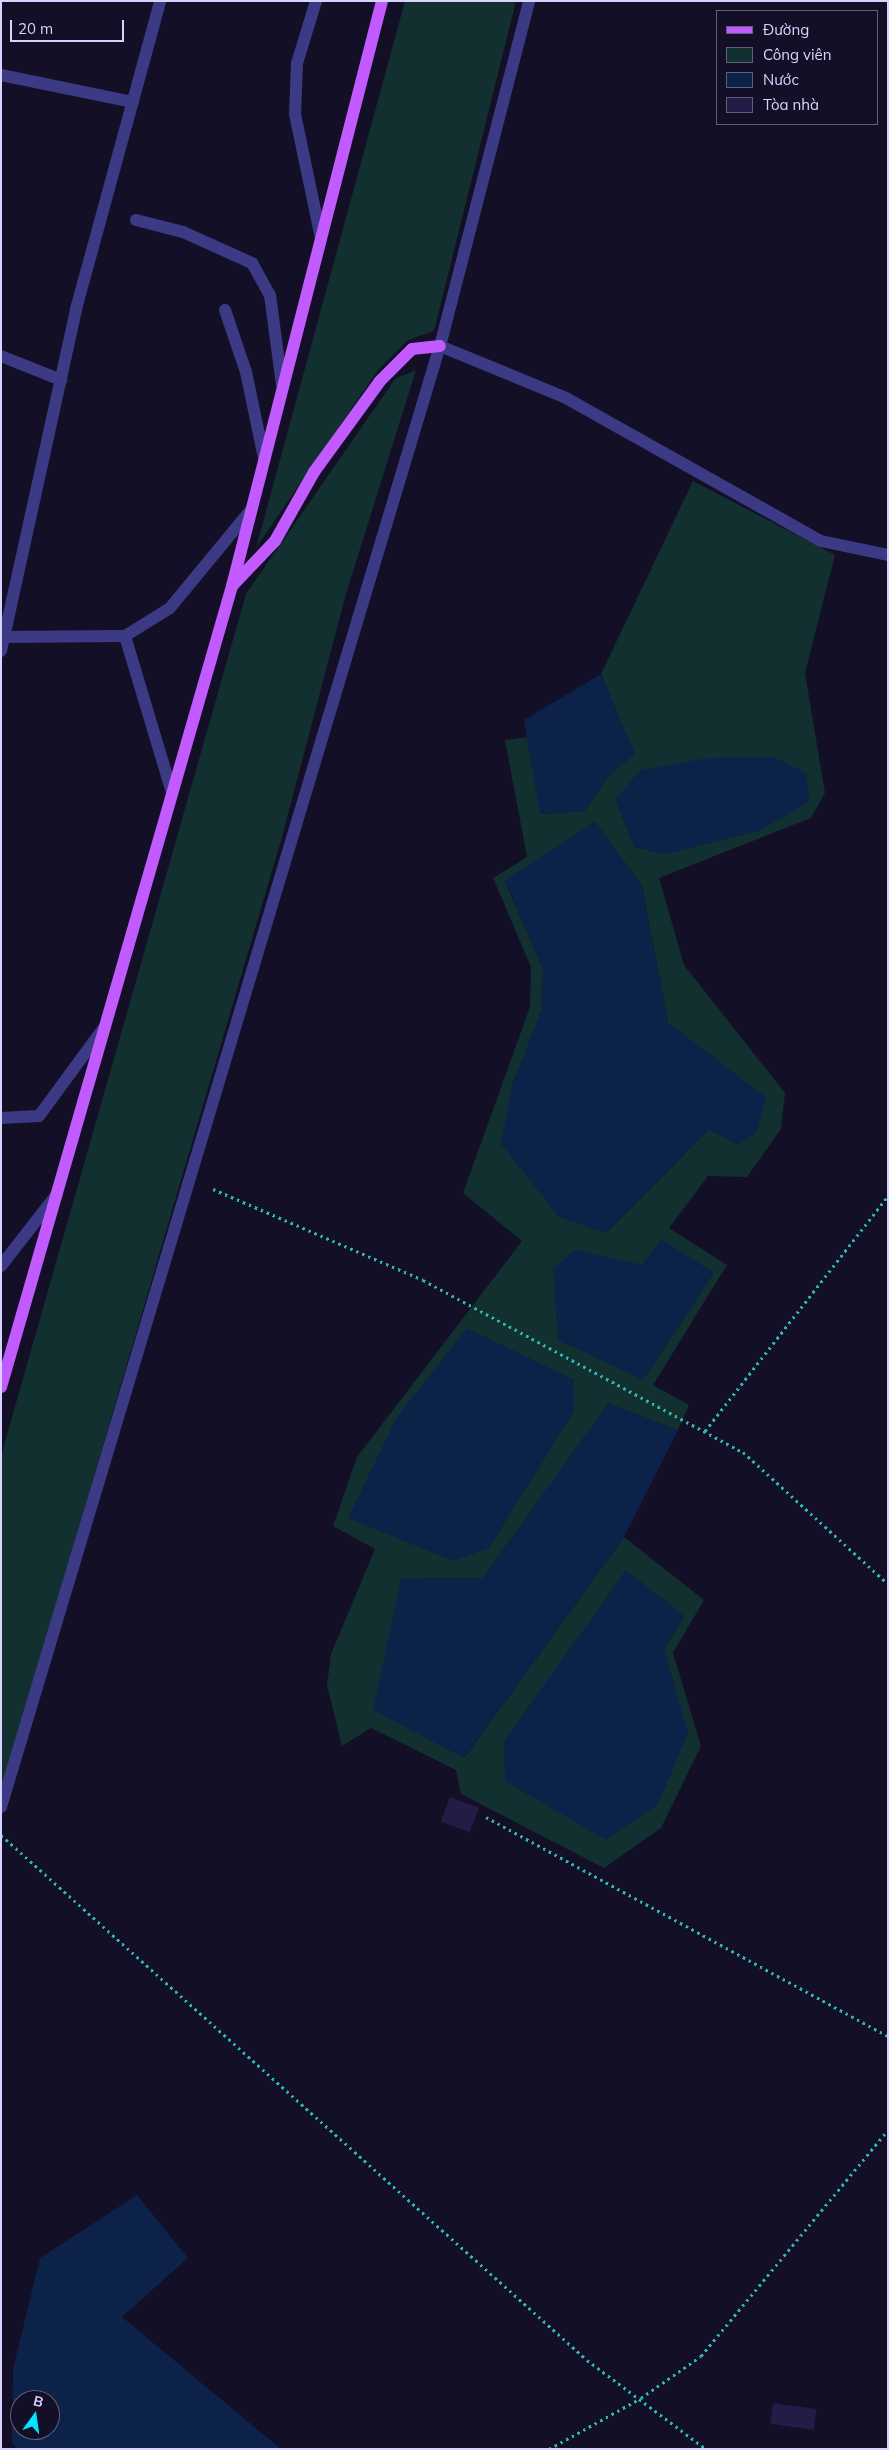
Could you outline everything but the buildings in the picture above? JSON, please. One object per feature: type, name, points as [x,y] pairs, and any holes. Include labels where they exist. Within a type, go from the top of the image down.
[{"type":"main road","points":[[1,1387],[5,1363],[56,1194],[171,790],[232,586],[382,1]]},
{"type":"main road","points":[[232,586],[275,541],[314,472],[380,381],[412,349],[440,346]]},
{"type":"street","points":[[1,651],[61,380],[160,1]]},
{"type":"street","points":[[316,1],[297,63],[295,114],[321,238]]},
{"type":"street","points":[[1,1807],[192,1180],[440,346],[529,1]]},
{"type":"street","points":[[1,75],[133,102]]},
{"type":"street","points":[[136,220],[183,232],[252,263],[270,295],[282,385]]},
{"type":"street","points":[[225,310],[246,372],[264,458]]},
{"type":"street","points":[[440,346],[566,398],[821,541],[888,555]]},
{"type":"street","points":[[1,356],[61,380]]},
{"type":"street","points":[[4,637],[125,636],[170,608],[250,511]]},
{"type":"street","points":[[125,636],[171,790]]},
{"type":"street","points":[[1,1118],[39,1116],[103,1029]]},
{"type":"street","points":[[1,1266],[56,1194]]},
{"type":"path","points":[[192,1180],[423,1280],[743,1452],[888,1584]]},
{"type":"path","points":[[705,1431],[888,1196]]},
{"type":"path","points":[[486,1816],[888,2036]]},
{"type":"path","points":[[1,1835],[587,2360],[641,2398],[706,2449]]},
{"type":"path","points":[[549,2449],[641,2398],[701,2356],[888,2130]]},
{"type":"green space","points":[[405,1],[516,1],[434,331],[408,340],[378,370],[256,548]]},
{"type":"green space","points":[[416,370],[346,594],[282,837],[1,1792],[1,1456],[246,594],[395,379]]},
{"type":"green space","points":[[693,481],[835,555],[805,673],[825,793],[811,818],[659,878],[684,965],[785,1093],[781,1129],[747,1177],[708,1176],[669,1228],[727,1265],[653,1385],[689,1405],[678,1430],[608,1404],[483,1578],[401,1579],[465,1757],[624,1537],[704,1600],[673,1653],[701,1746],[661,1828],[604,1868],[461,1794],[456,1770],[371,1728],[342,1746],[327,1685],[331,1654],[375,1549],[333,1526],[357,1457],[522,1241],[463,1193],[530,1007],[531,967],[493,878],[527,857],[505,740],[527,737],[541,814],[584,811],[611,773],[634,754],[601,674]],"holes":[[[595,822],[642,886],[668,1023],[765,1097],[738,1145],[709,1129],[606,1233],[512,1086],[542,1010],[543,969],[505,881]],[[761,830],[665,854],[634,847]],[[612,1259],[642,1265],[553,1269]],[[626,1571],[684,1616],[664,1648]]]},
{"type":"water","points":[[601,674],[635,754],[611,773],[584,811],[540,814],[524,720]]},
{"type":"water","points":[[774,757],[806,773],[810,801],[761,830],[665,854],[634,847],[615,800],[640,770],[708,758]]},
{"type":"water","points":[[595,822],[642,886],[668,1023],[766,1097],[757,1132],[738,1145],[709,1129],[605,1233],[559,1217],[501,1144],[512,1086],[542,1010],[543,969],[505,880]]},
{"type":"water","points":[[661,1239],[714,1273],[643,1380],[558,1340],[553,1269],[575,1250],[642,1265]]},
{"type":"water","points":[[467,1328],[574,1380],[574,1411],[489,1548],[453,1561],[348,1518],[397,1417]]},
{"type":"water","points":[[608,1403],[678,1430],[624,1537],[464,1758],[373,1710],[401,1579],[483,1578]]},
{"type":"water","points":[[626,1570],[684,1616],[664,1648],[688,1733],[658,1805],[606,1840],[505,1781],[504,1741]]},
{"type":"water","points":[[137,2195],[188,2258],[122,2317],[281,2449],[18,2449],[12,2443],[12,2440],[60,2440],[60,2390],[13,2390],[13,2369],[40,2258]]}]
